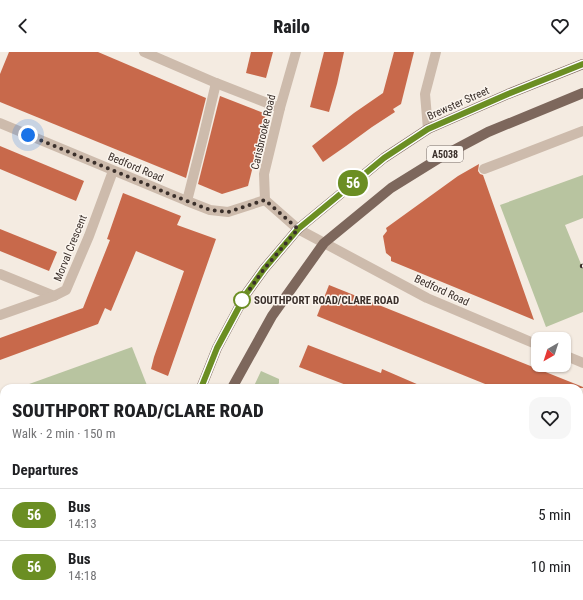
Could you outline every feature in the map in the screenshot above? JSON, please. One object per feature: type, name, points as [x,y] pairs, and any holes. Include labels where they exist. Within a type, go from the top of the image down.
[{"type":"main road","name":"Brewster Street","points":[[298,229],[384,158],[428,129],[508,94],[583,64]]},
{"type":"main road","name":"A5038","points":[[234,384],[272,316],[324,243],[391,188],[441,157],[488,132],[583,93]]},
{"type":"main road","name":"A5038","points":[[203,384],[217,348],[246,294],[264,269],[298,229]]},
{"type":"street","points":[[144,52],[216,83],[280,108]]},
{"type":"street","name":"Carisbrooke Road","points":[[265,200],[264,174],[280,108],[296,52]]},
{"type":"street","points":[[428,129],[425,94],[436,52]]},
{"type":"street","points":[[187,201],[216,83]]},
{"type":"street","name":"Bedford Road","points":[[0,123],[210,210],[228,212],[265,200]]},
{"type":"street","points":[[484,169],[583,131]]},
{"type":"street","name":"Morval Crescent","points":[[0,315],[54,296],[66,290],[114,171]]},
{"type":"street","points":[[265,200],[298,229]]},
{"type":"street","name":"Bedford Road","points":[[298,229],[427,298],[531,342]]},
{"type":"street","points":[[0,274],[54,296]]},
{"type":"street","points":[[571,358],[583,363]]},
{"type":"green space","points":[[583,175],[583,218],[565,225],[583,269],[583,312],[546,327],[500,205]]},
{"type":"green space","points":[[132,347],[146,384],[29,384]]},
{"type":"green space","points":[[261,371],[279,379],[278,384],[255,384]]},
{"type":"building","points":[[9,52],[98,52],[206,98],[186,178],[0,102],[0,74]]},
{"type":"building","points":[[251,52],[273,52],[266,78],[246,73]]},
{"type":"building","points":[[324,52],[344,52],[329,112],[310,107]]},
{"type":"building","points":[[394,52],[414,52],[401,104],[393,109],[395,112],[323,162],[312,146],[354,113],[383,93]]},
{"type":"building","points":[[220,96],[266,114],[248,186],[222,194],[198,184]]},
{"type":"building","points":[[0,146],[84,181],[76,201],[0,169]]},
{"type":"building","points":[[479,164],[478,171],[483,175],[534,320],[391,261],[391,257],[386,253],[383,236],[387,231],[386,228],[458,176]]},
{"type":"building","points":[[123,193],[181,216],[177,225],[216,239],[168,376],[151,369],[184,271],[136,251],[111,311],[105,308],[98,324],[0,360],[0,338],[83,308],[110,240],[107,239]]},
{"type":"building","points":[[0,229],[57,252],[49,271],[0,251]]},
{"type":"building","points":[[329,285],[531,366],[531,372],[546,372],[576,384],[485,384],[317,316]]},
{"type":"building","points":[[308,345],[381,373],[382,369],[417,384],[344,384],[299,367]]},
{"type":"bus line","name":"56","points":[[203,384],[217,348],[246,294],[264,269],[298,229],[384,158],[428,129],[508,94],[583,64]]},
{"type":"place","name":"SOUTHPORT ROAD/CLARE ROAD","points":[[242,300]]},
{"type":"route","points":[[28,135],[210,210],[228,212],[265,200],[298,229],[264,269],[242,300]]}]
